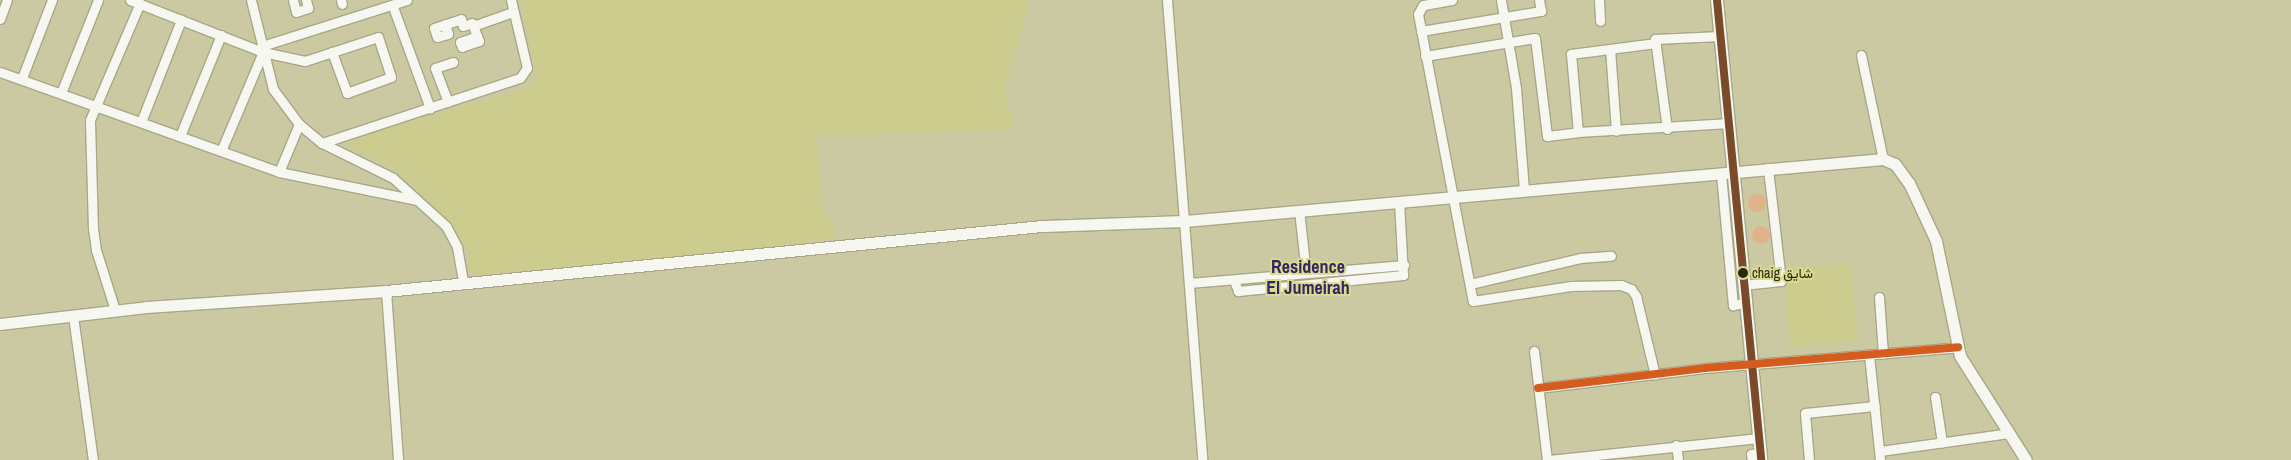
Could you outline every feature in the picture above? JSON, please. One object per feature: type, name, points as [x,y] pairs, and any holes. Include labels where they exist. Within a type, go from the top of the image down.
[{"type":"main road","points":[[1717,0],[1730,123],[1727,173],[1743,285],[1758,438],[1757,458]]},
{"type":"street","points":[[0,19],[7,0]]},
{"type":"street","points":[[22,78],[52,0]]},
{"type":"street","points":[[61,92],[98,0]]},
{"type":"street","points":[[130,0],[221,36],[305,61],[332,52],[378,37],[392,78],[347,93],[332,52]]},
{"type":"street","points":[[250,0],[273,89],[299,124],[322,143],[393,178],[446,226],[457,247],[463,281]]},
{"type":"street","points":[[292,0],[296,12],[308,8],[306,0]]},
{"type":"street","points":[[221,151],[263,49],[392,7],[406,0]]},
{"type":"street","points":[[322,143],[520,78],[527,68],[511,0]]},
{"type":"street","points":[[1167,0],[1202,460]]},
{"type":"street","points":[[1452,0],[1418,8],[1425,56],[1473,300],[1571,286],[1620,285],[1631,289],[1636,296],[1655,375]]},
{"type":"street","points":[[1501,0],[1509,41],[1524,190]]},
{"type":"street","points":[[1421,31],[1541,11],[1539,0]]},
{"type":"street","points":[[1599,0],[1600,21]]},
{"type":"street","points":[[115,310],[96,250],[93,229],[90,120],[140,3]]},
{"type":"street","points":[[392,7],[430,108]]},
{"type":"street","points":[[474,26],[513,12]]},
{"type":"street","points":[[445,24],[460,19],[463,26],[472,23],[477,36]]},
{"type":"street","points":[[141,122],[181,20]]},
{"type":"street","points":[[180,136],[221,36]]},
{"type":"street","points":[[1667,129],[1655,38],[1720,36]]},
{"type":"street","points":[[1425,56],[1534,38],[1547,136],[1578,132],[1667,129],[1730,123]]},
{"type":"street","points":[[1578,132],[1570,54],[1656,43]]},
{"type":"street","points":[[1610,49],[1616,131]]},
{"type":"street","points":[[1861,55],[1884,158]]},
{"type":"street","points":[[448,102],[435,68],[453,62]]},
{"type":"street","points":[[0,72],[22,78],[279,172],[417,200]]},
{"type":"street","points":[[279,172],[299,124]]},
{"type":"street","points":[[0,324],[115,310],[386,291],[463,281],[1042,226],[1185,221],[1884,158],[1895,164],[1909,183],[1936,241],[1960,356],[2026,460]]},
{"type":"street","points":[[1743,285],[1781,281],[1768,168]]},
{"type":"street","points":[[1727,173],[1733,305],[1744,303]]},
{"type":"street","points":[[1234,280],[1238,291],[1403,275],[1404,265],[1399,202]]},
{"type":"street","points":[[1299,210],[1306,273]]},
{"type":"street","points":[[1470,284],[1580,258],[1611,256]]},
{"type":"street","points":[[1189,283],[1404,265]]},
{"type":"street","points":[[386,291],[398,460]]},
{"type":"street","points":[[1879,298],[1882,354]]},
{"type":"street","points":[[73,316],[93,460]]},
{"type":"street","points":[[1538,388],[1750,364],[1958,347]]},
{"type":"street","points":[[1534,351],[1548,460],[1676,445],[1758,438]]},
{"type":"street","points":[[1869,355],[1880,456],[1942,442],[2009,433]]},
{"type":"street","points":[[1935,397],[1942,442]]},
{"type":"street","points":[[1809,460],[1805,413],[1875,406]]},
{"type":"street","points":[[1676,445],[1678,460]]},
{"type":"shaded area","points":[[520,0],[1030,0],[1004,89],[1016,129],[816,137],[824,218],[833,220],[836,239],[656,260],[477,275],[468,270],[469,251],[459,234],[403,173],[345,143],[433,114],[519,91],[538,78]]},
{"type":"shaded area","points":[[1757,194],[1763,197],[1766,203],[1763,209],[1757,212],[1751,209],[1748,203],[1751,197]]},
{"type":"shaded area","points":[[1761,226],[1767,229],[1770,235],[1767,241],[1761,244],[1755,241],[1752,235],[1755,229]]},
{"type":"shaded area","points":[[1851,263],[1858,341],[1790,347],[1783,269]]},
{"type":"transit line","points":[[1717,0],[1761,460]]},
{"type":"transit line","points":[[1538,388],[1705,368],[1958,347]]},
{"type":"place","name":"chaig شايق","points":[[1743,273]]},
{"type":"district","name":"Residence El Jumeirah","points":[[1308,278]]}]
